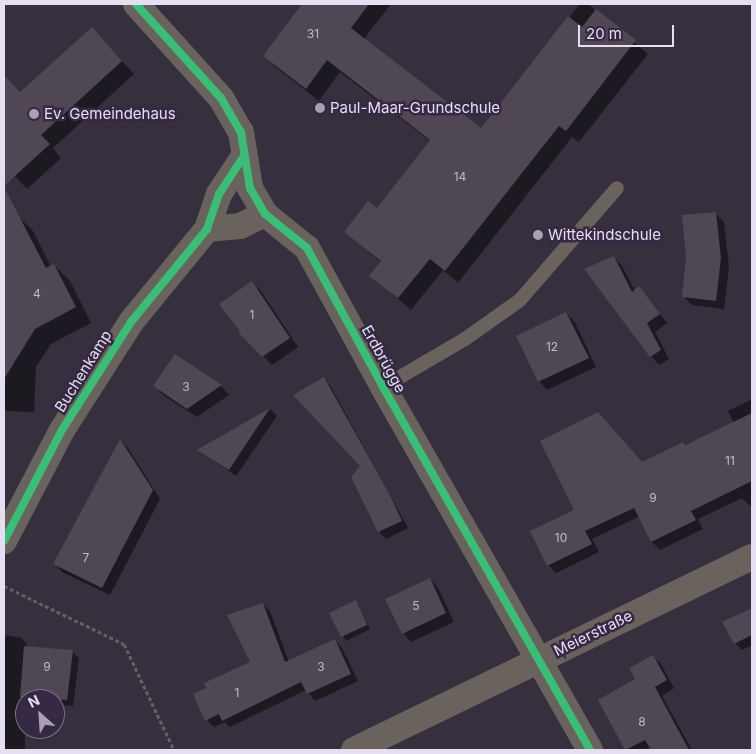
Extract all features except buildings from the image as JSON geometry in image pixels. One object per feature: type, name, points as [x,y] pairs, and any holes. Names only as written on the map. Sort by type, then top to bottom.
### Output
[{"type":"street","name":"Erdbrügge","points":[[136,4],[221,98],[241,132],[250,188],[265,214],[307,248],[383,387],[590,750]]},
{"type":"street","points":[[244,156],[219,194],[207,229],[240,226],[265,214]]},
{"type":"street","name":"Buchenkamp","points":[[4,541],[62,430],[130,322],[207,229]]},
{"type":"street","name":"Meierstraße","points":[[354,750],[752,557]]},
{"type":"lane","points":[[383,387],[464,339],[520,300],[617,188]]},
{"type":"path","points":[[4,586],[124,644],[174,750]]},
{"type":"cycle path","points":[[136,4],[221,98],[241,132],[250,188],[265,214],[307,248],[383,387],[590,750]]},
{"type":"cycle path","points":[[4,541],[62,430],[131,322],[207,229],[219,194],[244,156]]},
{"type":"place","name":"Paul-Maar-Grundschule","points":[[320,108]]},
{"type":"place","name":"Ev. Gemeindehaus","points":[[34,114]]},
{"type":"place","name":"Wittekindschule","points":[[538,235]]}]
